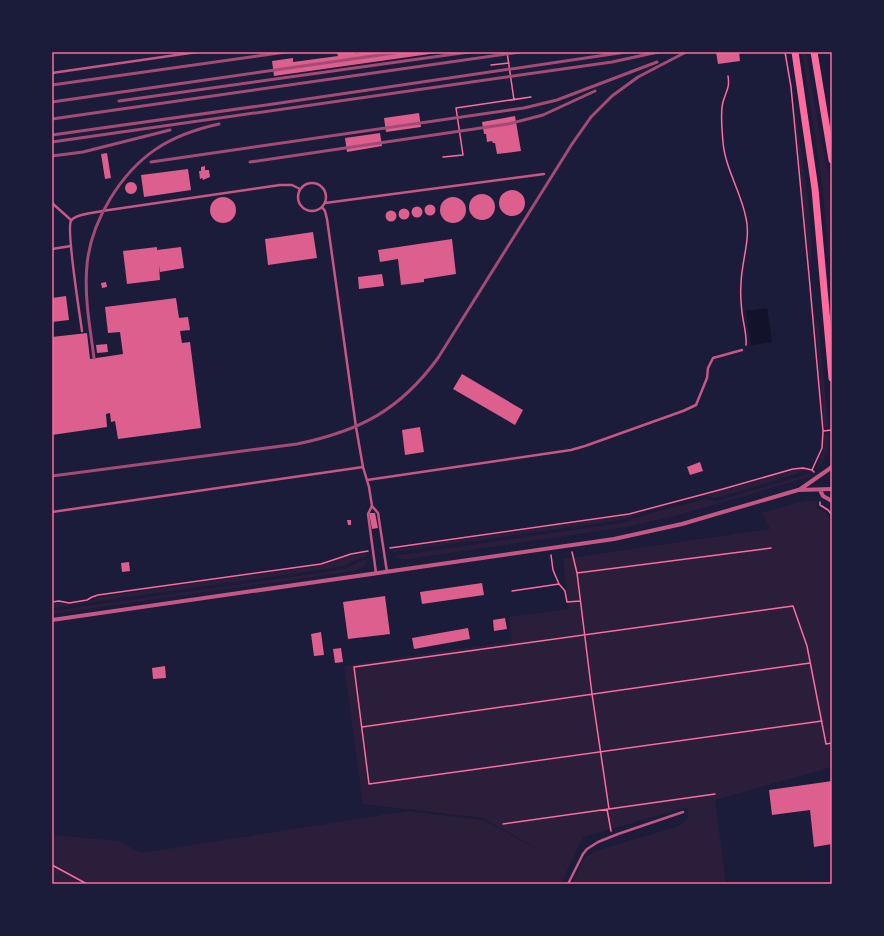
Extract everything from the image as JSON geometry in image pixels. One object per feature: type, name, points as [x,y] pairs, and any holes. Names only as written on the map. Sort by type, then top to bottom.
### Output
[{"type":"main road","points":[[795,52],[815,189],[832,378]]},
{"type":"main road","points":[[814,52],[832,160]]},
{"type":"street","points":[[798,490],[832,467]]},
{"type":"street","points":[[52,620],[620,538],[662,529],[798,490],[832,489]]},
{"type":"street","points":[[820,490],[823,496],[832,501]]},
{"type":"lane","points":[[52,73],[197,52]]},
{"type":"lane","points":[[325,204],[326,199],[324,190],[317,184],[308,184],[300,189],[298,198],[301,207],[305,210],[314,212],[325,204],[544,174]]},
{"type":"lane","points":[[71,220],[78,216],[96,212],[280,185],[292,185],[300,189]]},
{"type":"lane","points":[[52,203],[71,220]]},
{"type":"lane","points":[[322,207],[325,211],[327,219],[363,467],[372,506],[378,513],[387,572]]},
{"type":"lane","points":[[71,220],[71,246],[82,331]]},
{"type":"lane","points":[[52,249],[71,246]]},
{"type":"lane","points":[[367,480],[564,451],[585,446],[696,405],[707,378],[708,368],[713,358],[742,350]]},
{"type":"lane","points":[[52,512],[363,467]]},
{"type":"lane","points":[[372,506],[368,514],[376,574]]},
{"type":"lane","points":[[568,884],[583,854],[587,849],[598,842],[683,812]]},
{"type":"path","points":[[507,52],[514,100]]},
{"type":"path","points":[[383,549],[629,514],[723,490],[794,469],[803,468],[812,470],[822,448],[823,431],[793,111],[785,52]]},
{"type":"path","points":[[491,65],[508,62]]},
{"type":"path","points":[[728,76],[729,84],[723,101],[722,113],[723,143],[734,184],[746,218],[747,231],[741,285],[746,345],[742,350]]},
{"type":"path","points":[[443,157],[463,155],[456,108],[531,97]]},
{"type":"path","points":[[823,431],[832,430]]},
{"type":"path","points":[[820,500],[820,505],[828,510],[832,515]]},
{"type":"path","points":[[572,546],[577,573],[584,635],[612,837]]},
{"type":"path","points":[[577,573],[771,548]]},
{"type":"path","points":[[550,549],[553,570],[559,584],[565,590],[567,602],[580,601]]},
{"type":"path","points":[[52,602],[59,601],[69,603],[87,600],[98,595],[322,564],[351,554],[373,550]]},
{"type":"path","points":[[512,591],[559,584]]},
{"type":"path","points":[[822,721],[369,784],[354,667],[793,606],[807,646],[811,663],[822,721],[826,744],[832,743]]},
{"type":"path","points":[[362,727],[811,663]]},
{"type":"path","points":[[503,824],[715,794]]},
{"type":"path","points":[[52,865],[86,884]]},
{"type":"shaded area","points":[[802,52],[806,52],[819,130],[832,193],[832,288],[823,190]]},
{"type":"shaded area","points":[[792,89],[807,191],[812,246],[810,271]]},
{"type":"shaded area","points":[[767,308],[772,342],[751,345],[746,311]]},
{"type":"shaded area","points":[[814,310],[819,328],[828,427],[824,427]]},
{"type":"shaded area","points":[[829,434],[823,462],[817,470],[823,449],[824,435]]},
{"type":"shaded area","points":[[799,469],[806,470],[716,498],[705,496],[666,506]]},
{"type":"shaded area","points":[[812,474],[808,477],[682,514],[627,527],[410,559],[401,559],[394,556],[622,523],[651,513],[705,499],[717,501]]},
{"type":"shaded area","points":[[804,501],[817,501],[817,508],[825,512],[832,522],[832,767],[715,800],[726,884],[572,884],[585,857],[598,850],[679,826],[688,818],[688,807],[583,837],[561,884],[52,884],[52,835],[119,841],[141,853],[408,811],[483,820],[547,854],[483,818],[363,804],[344,666],[512,641],[509,617],[569,609],[563,559],[770,529],[762,513]]},
{"type":"shaded area","points":[[649,511],[621,520],[394,552],[391,550],[623,516]]},
{"type":"shaded area","points":[[367,553],[365,557],[339,567],[52,608],[52,603],[69,604],[88,602],[99,597],[325,565],[348,556]]},
{"type":"shaded area","points":[[368,559],[364,566],[354,571],[52,614],[52,611],[340,570]]},
{"type":"building","points":[[354,52],[355,54],[366,52],[437,53],[274,76],[272,61],[293,58],[293,62],[338,56],[337,53]]},
{"type":"building","points":[[716,52],[739,52],[740,61],[718,64]]},
{"type":"building","points":[[419,113],[421,127],[386,132],[384,118]]},
{"type":"building","points":[[515,116],[521,151],[497,154],[495,143],[492,141],[487,142],[482,122]]},
{"type":"building","points":[[380,133],[382,146],[347,152],[345,138]]},
{"type":"building","points":[[107,153],[111,178],[105,179],[101,154]]},
{"type":"building","points":[[205,166],[205,170],[209,170],[210,177],[203,180],[202,178],[200,179],[199,171],[201,171],[201,167]]},
{"type":"building","points":[[188,169],[191,190],[144,197],[141,175]]},
{"type":"building","points":[[131,182],[135,184],[137,188],[135,192],[131,194],[127,192],[125,188],[127,184]]},
{"type":"building","points":[[512,190],[521,194],[525,203],[521,212],[512,216],[503,212],[499,203],[503,194]]},
{"type":"building","points":[[482,194],[491,198],[495,207],[491,216],[482,220],[473,216],[469,207],[473,198]]},
{"type":"building","points":[[223,197],[232,201],[236,210],[232,219],[223,223],[214,219],[210,210],[214,201]]},
{"type":"building","points":[[453,197],[462,201],[466,210],[462,219],[453,223],[444,219],[440,210],[444,201]]},
{"type":"building","points":[[428,205],[432,205],[434,206],[434,214],[428,215],[425,212],[425,208]]},
{"type":"building","points":[[415,207],[419,207],[421,208],[421,216],[415,217],[412,214],[412,210]]},
{"type":"building","points":[[402,209],[406,209],[408,210],[408,218],[402,219],[399,216],[399,212]]},
{"type":"building","points":[[389,211],[393,211],[395,212],[395,220],[389,221],[386,218],[386,214]]},
{"type":"building","points":[[313,232],[317,258],[268,265],[265,239]]},
{"type":"building","points":[[452,239],[456,274],[424,279],[424,282],[401,285],[398,259],[380,262],[378,250]]},
{"type":"building","points":[[157,247],[157,250],[181,247],[184,268],[160,272],[159,265],[160,280],[127,284],[123,251]]},
{"type":"building","points":[[382,274],[384,286],[359,289],[358,277]]},
{"type":"building","points":[[106,282],[107,287],[102,288],[101,283]]},
{"type":"building","points":[[66,296],[69,320],[52,322],[52,298]]},
{"type":"building","points":[[176,298],[179,318],[188,317],[190,330],[180,331],[182,343],[190,342],[201,428],[118,439],[115,421],[111,422],[110,413],[106,414],[107,427],[52,435],[52,337],[87,333],[90,359],[123,354],[120,332],[108,333],[105,307]]},
{"type":"building","points":[[107,344],[108,352],[97,353],[96,345]]},
{"type":"building","points":[[462,374],[523,410],[515,425],[453,389]]},
{"type":"building","points":[[420,427],[424,452],[405,455],[402,430]]},
{"type":"building","points":[[700,462],[703,471],[690,475],[687,467]]},
{"type":"building","points":[[369,513],[375,513],[378,528],[372,529]]},
{"type":"building","points":[[347,520],[351,520],[351,525],[348,525]]},
{"type":"building","points":[[129,562],[130,571],[122,572],[121,563]]},
{"type":"building","points":[[482,583],[484,595],[422,604],[420,592]]},
{"type":"building","points":[[385,596],[390,634],[348,639],[343,602]]},
{"type":"building","points":[[505,618],[507,629],[494,631],[493,620]]},
{"type":"building","points":[[468,628],[470,639],[414,649],[412,638]]},
{"type":"building","points":[[321,632],[324,655],[314,656],[311,634]]},
{"type":"building","points":[[341,648],[343,662],[335,663],[333,649]]},
{"type":"building","points":[[165,666],[166,678],[153,679],[152,668]]},
{"type":"building","points":[[832,781],[832,844],[814,847],[810,810],[772,815],[769,790]]},
{"type":"railway","points":[[52,85],[286,52]]},
{"type":"railway","points":[[52,102],[401,52]]},
{"type":"railway","points":[[119,101],[469,52]]},
{"type":"railway","points":[[52,119],[520,52]]},
{"type":"railway","points":[[52,135],[626,52]]},
{"type":"railway","points":[[52,142],[612,62],[658,52]]},
{"type":"railway","points":[[52,476],[297,444],[320,439],[359,425],[377,416],[409,392],[438,358],[572,144],[591,117],[612,96],[638,77],[686,52]]},
{"type":"railway","points":[[151,162],[524,108],[557,100],[657,62]]},
{"type":"railway","points":[[250,162],[508,124],[543,115],[595,91]]},
{"type":"railway","points":[[94,358],[87,300],[87,265],[92,239],[98,222],[110,199],[131,170],[156,149],[185,134],[219,124]]},
{"type":"railway","points":[[52,156],[83,152],[170,130]]}]
